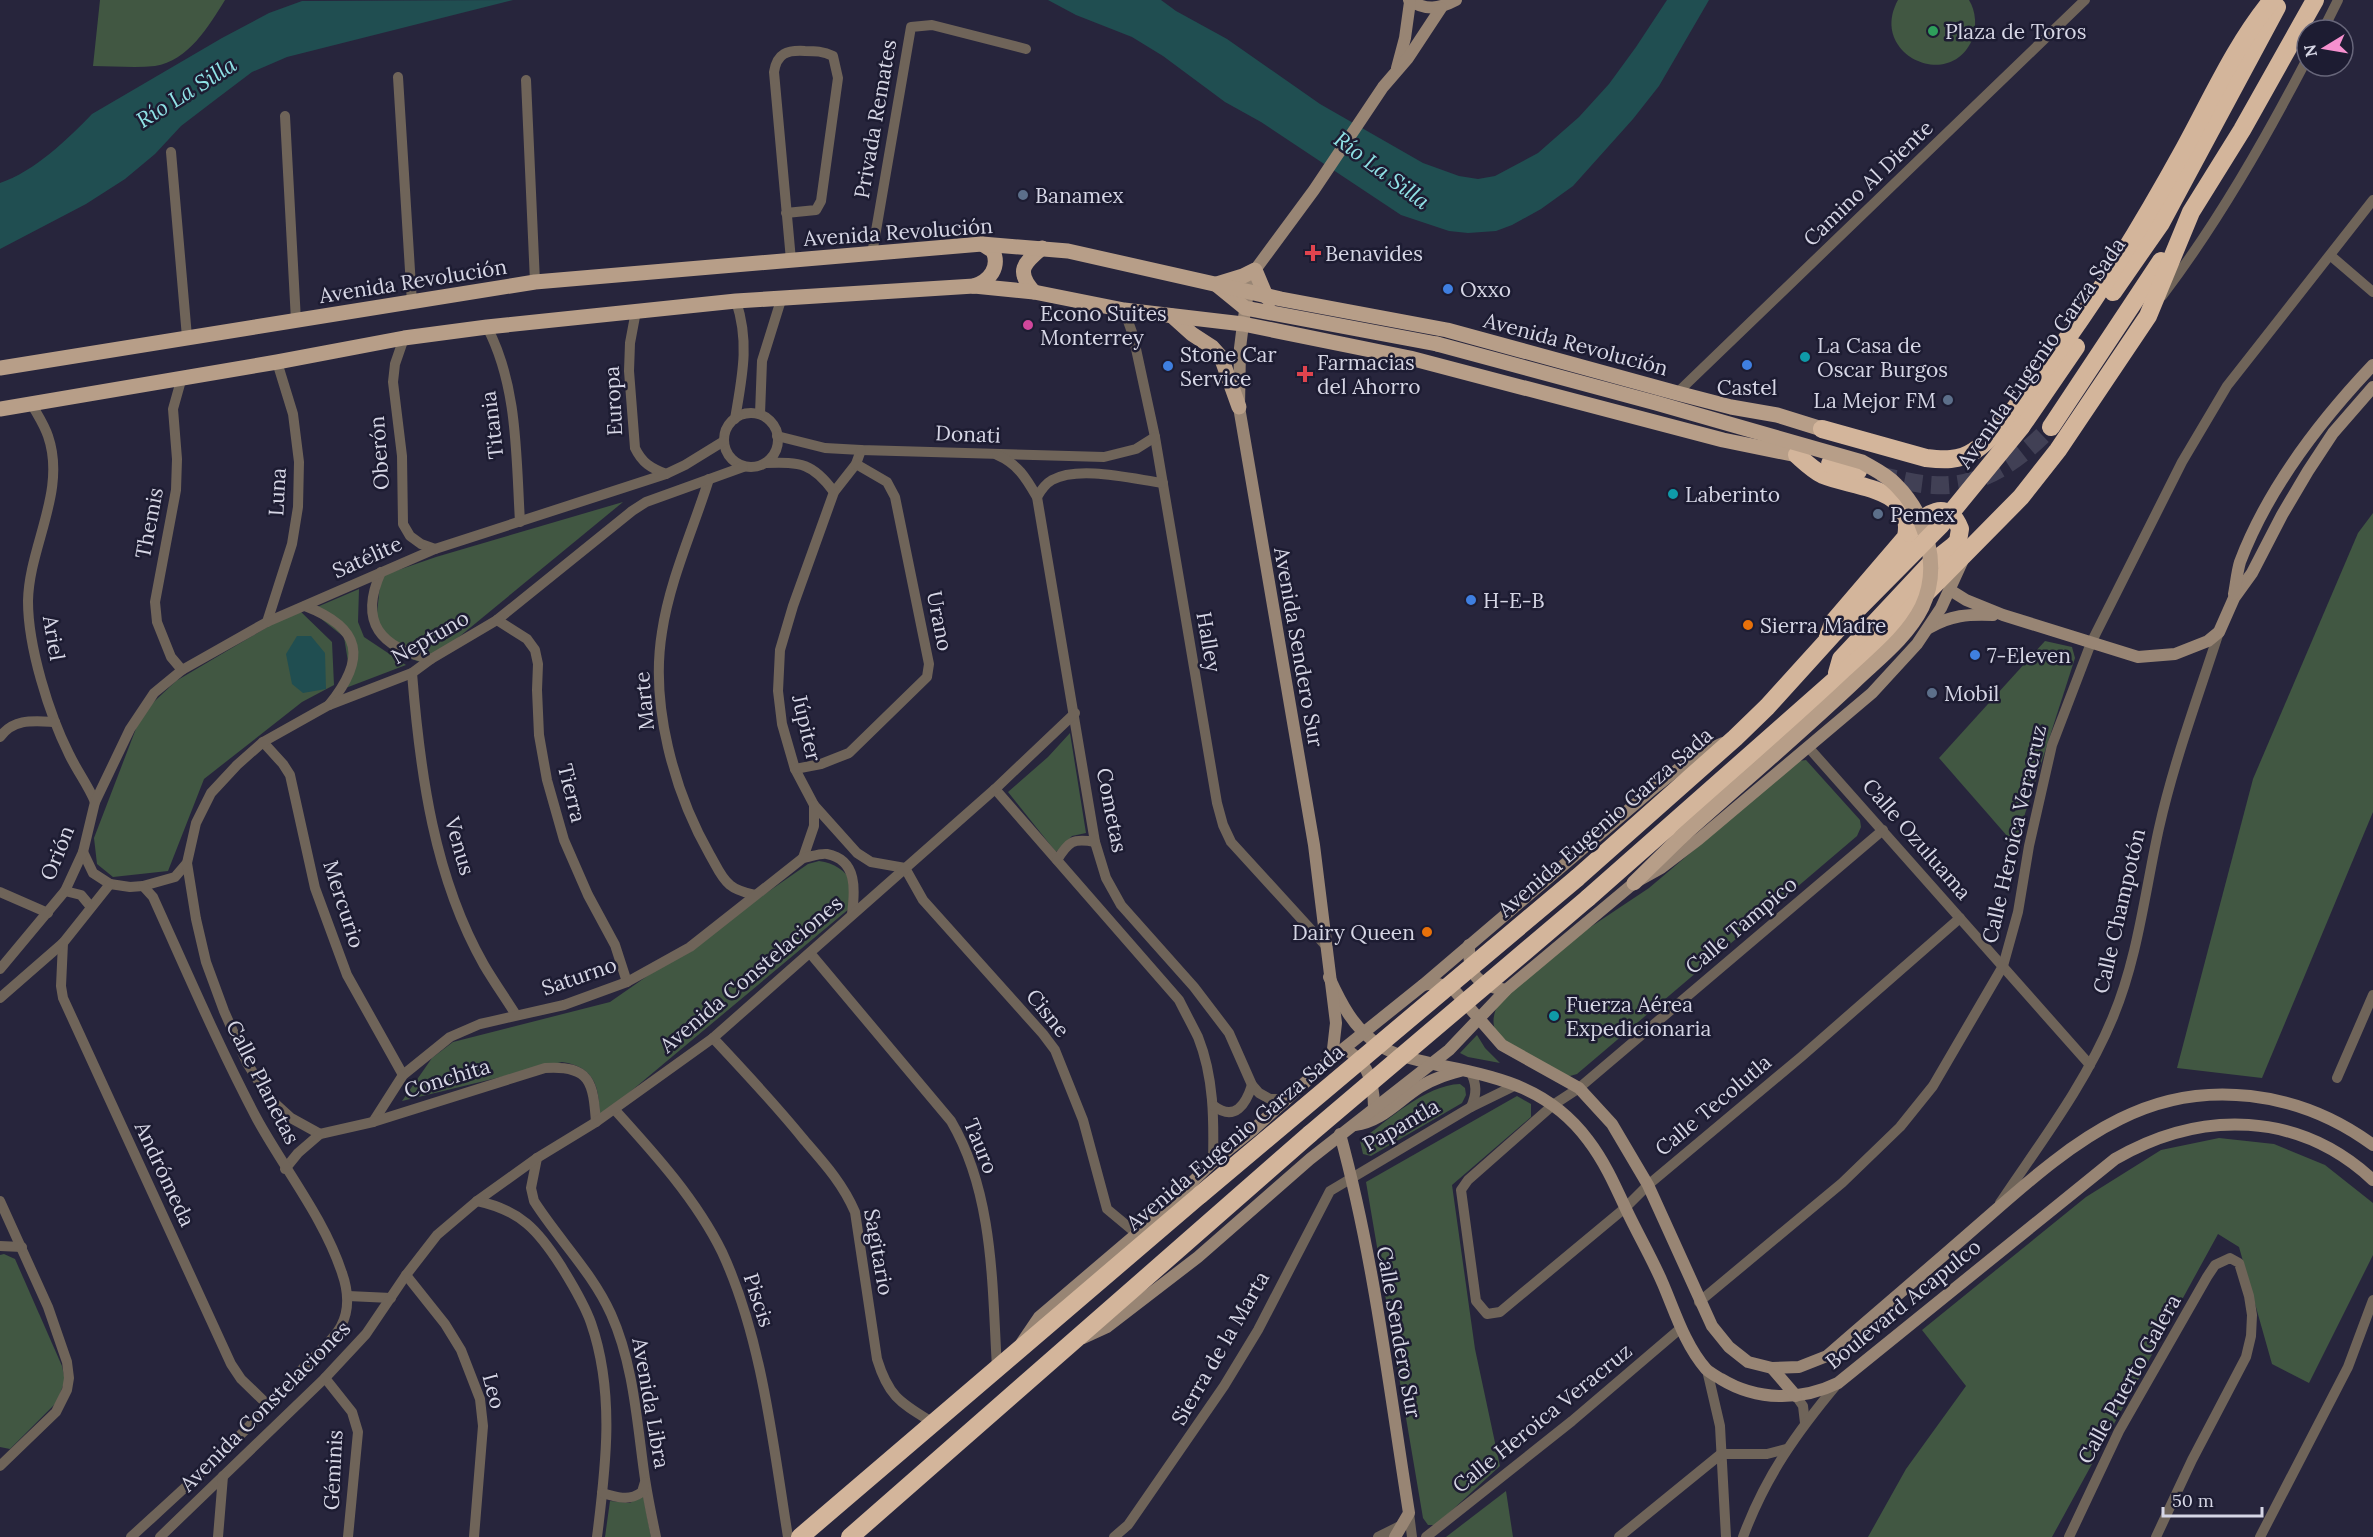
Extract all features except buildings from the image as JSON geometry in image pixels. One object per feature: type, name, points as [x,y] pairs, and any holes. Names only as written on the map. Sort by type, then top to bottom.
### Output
[{"type":"highway","points":[[1822,429],[1926,458],[1941,460],[1968,455],[1986,442],[2060,350],[2116,265],[2184,149],[2238,46],[2272,0]]},
{"type":"highway","name":"Avenida Eugenio Garza Sada","points":[[800,1537],[935,1424],[997,1368],[1200,1195],[1577,878],[1767,707],[1830,637],[1940,526],[2021,427],[2161,223],[2280,0]]},
{"type":"highway","points":[[2051,426],[2150,279],[2242,130],[2315,0]]},
{"type":"highway","points":[[850,1537],[1077,1341],[1310,1134],[1587,898],[1878,642],[2021,497],[2058,450],[2148,316],[2191,212]]},
{"type":"highway","points":[[1797,455],[1811,468],[1823,474],[1861,485],[1892,498],[1905,514],[1906,537]]},
{"type":"highway","points":[[1797,455],[1858,471]]},
{"type":"highway","points":[[1830,637],[1834,621],[1921,520],[1941,511],[1953,517],[1960,529],[1958,541],[1930,564],[1841,659],[1837,677]]},
{"type":"main road","points":[[1396,70],[1405,38],[1409,1],[1430,8],[1441,8],[1456,0]]},
{"type":"main road","name":"Avenida Sendero Sur","points":[[1332,1058],[1336,1023],[1314,845],[1239,407],[1240,348],[1248,292],[1255,270],[1314,190],[1383,87],[1408,58],[1441,8]]},
{"type":"main road","points":[[974,286],[991,275],[996,262],[993,251],[982,244]]},
{"type":"main road","name":"Avenida Revolución","points":[[0,368],[535,282],[982,244],[1068,251],[1266,296],[1447,330],[1677,393],[1731,407],[1777,415],[1822,429]]},
{"type":"main road","points":[[1034,292],[1024,276],[1024,265],[1028,258],[1042,248]]},
{"type":"main road","points":[[1077,1341],[1107,1327],[1158,1289],[1340,1134],[1460,1041],[1506,990],[1634,884],[1681,837],[1880,658],[1912,623],[1927,593],[1931,571],[1925,533],[1914,507],[1889,479],[1862,462],[1666,405],[1437,344],[1245,308],[1222,292],[1216,284],[1255,270],[1266,296],[1289,315]]},
{"type":"main road","points":[[0,409],[404,338],[487,327],[736,301],[781,300],[974,286],[1034,292],[1124,310],[1243,324],[1410,358],[1723,440],[1797,455]]},
{"type":"main road","points":[[1172,316],[1192,334],[1212,347],[1221,357],[1239,407]]},
{"type":"main road","name":"Calle Champotón","points":[[2234,598],[2239,564],[2267,504],[2322,423],[2373,365]]},
{"type":"main road","name":"Calle Champotón","points":[[2219,632],[2234,598],[2252,573],[2282,515],[2314,462],[2333,433],[2373,387]]},
{"type":"main road","points":[[1723,440],[1732,435],[1737,425],[1736,415],[1731,407]]},
{"type":"main road","points":[[1764,447],[1767,429],[1777,415]]},
{"type":"main road","points":[[1634,884],[1661,868],[1691,845],[1872,693],[1900,664],[1926,630],[1950,590],[1965,555]]},
{"type":"main road","points":[[1950,590],[1966,600],[2003,615],[2138,657],[2157,657],[2191,649],[2208,641],[2219,632]]},
{"type":"main road","points":[[1926,630],[1954,616],[2003,615]]},
{"type":"main road","points":[[1019,1350],[1028,1331],[1039,1317],[1137,1234],[1213,1162],[1288,1099],[1332,1058],[1423,985],[1696,754],[1735,738]]},
{"type":"main road","points":[[1469,945],[1470,964],[1475,975],[1484,984],[1506,990]]},
{"type":"main road","name":"Avenida Sendero Sur","points":[[1329,977],[1340,1003],[1364,1033],[1380,1046],[1404,1057]]},
{"type":"main road","points":[[1423,985],[1438,983],[1454,990],[1479,1018]]},
{"type":"main road","points":[[1382,1018],[1404,1057],[1430,1063]]},
{"type":"main road","name":"Boulevard Acapulco","points":[[1479,1018],[1502,1045],[1579,1088],[1612,1125],[1648,1185],[1699,1302],[1712,1326],[1736,1354],[1748,1362],[1772,1368],[1798,1367],[1827,1356],[2057,1160],[2118,1119],[2159,1102],[2219,1093],[2241,1094],[2285,1102],[2326,1117],[2373,1145]]},
{"type":"main road","points":[[1344,1049],[1356,1057],[1367,1070],[1373,1087],[1374,1107]]},
{"type":"main road","name":"Boulevard Acapulco","points":[[1430,1063],[1498,1077],[1516,1085],[1553,1105],[1585,1136],[1600,1154],[1656,1268],[1688,1342],[1707,1370],[1727,1382],[1753,1392],[1796,1396],[1821,1391],[1838,1383],[2115,1159],[2162,1136],[2198,1127],[2231,1124],[2269,1128],[2306,1137],[2325,1146],[2354,1164],[2373,1180]]},
{"type":"main road","points":[[1353,1125],[1367,1124],[1377,1119],[1430,1081],[1467,1070]]},
{"type":"main road","name":"Calle Sendero Sur","points":[[1340,1134],[1352,1177],[1375,1297],[1409,1513]]},
{"type":"main road","points":[[1772,1368],[1796,1396]]},
{"type":"main road","points":[[1395,1537],[1409,1513]]},
{"type":"street","name":"Camino Al Diente","points":[[1677,393],[2085,0]]},
{"type":"street","points":[[2328,18],[2338,0]]},
{"type":"street","name":"Privada Remates","points":[[872,254],[911,27],[932,25],[1026,49]]},
{"type":"street","points":[[786,213],[816,210],[821,201],[838,78],[833,56],[825,51],[788,50],[775,63],[774,72],[786,213],[791,260]]},
{"type":"street","points":[[398,76],[412,303]]},
{"type":"street","points":[[2148,316],[2194,254],[2297,78]]},
{"type":"street","points":[[526,80],[535,282]]},
{"type":"street","points":[[285,116],[296,321]]},
{"type":"street","points":[[171,152],[187,337]]},
{"type":"street","name":"Calle Heroica Veracruz","points":[[1699,1302],[1842,1183],[1900,1127],[1933,1086],[2003,966],[2018,912],[2031,836],[2052,745],[2091,643],[2182,462],[2227,386],[2373,200]]},
{"type":"street","points":[[2331,256],[2373,292]]},
{"type":"street","points":[[760,414],[762,361],[781,300]]},
{"type":"street","points":[[735,419],[745,357],[744,328],[736,301]]},
{"type":"street","name":"Halley","points":[[1124,310],[1136,346],[1155,437],[1217,802],[1223,825],[1232,842],[1326,946]]},
{"type":"street","name":"Europa","points":[[636,311],[630,343],[629,371],[635,448],[640,459],[651,468],[666,474]]},
{"type":"street","name":"Titania","points":[[487,327],[500,351],[515,426],[520,522]]},
{"type":"street","name":"Oberón","points":[[404,338],[395,364],[393,382],[402,456],[403,524],[410,536],[421,544],[435,549]]},
{"type":"street","name":"Luna","points":[[267,622],[292,544],[298,496],[299,462],[293,414],[277,362]]},
{"type":"street","name":"Themis","points":[[182,377],[173,409],[177,459],[176,490],[155,602],[157,622],[171,657],[182,670]]},
{"type":"street","name":"Ariel","points":[[32,403],[48,436],[52,461],[51,491],[31,569],[28,601],[30,633],[55,722],[69,756],[85,780],[95,802]]},
{"type":"street","points":[[766,463],[773,455],[777,444],[777,436],[769,420],[760,414],[751,413],[735,419],[726,428],[724,441],[732,458],[743,467],[752,468],[766,463],[807,466],[816,470],[834,492]]},
{"type":"street","name":"Donati","points":[[777,436],[814,446],[861,450],[1104,457],[1136,449],[1155,437]]},
{"type":"street","name":"Satélite","points":[[95,802],[130,729],[154,693],[182,670],[267,622],[435,549],[666,474],[724,441]]},
{"type":"street","name":"Júpiter","points":[[861,450],[856,464],[834,492],[793,606],[780,650],[778,691],[782,724],[795,769],[814,805],[857,853],[872,862],[904,868]]},
{"type":"street","name":"Cometas","points":[[997,454],[1021,470],[1037,497],[1095,842],[1106,878],[1121,905],[1194,987],[1229,1033],[1252,1085]]},
{"type":"street","name":"Urano","points":[[795,769],[821,764],[849,753],[927,677],[930,664],[895,497],[887,482],[856,464]]},
{"type":"street","name":"Neptuno","points":[[187,863],[196,823],[211,793],[263,742],[329,705],[412,673],[431,659],[497,620],[646,502],[743,467]]},
{"type":"street","points":[[1037,497],[1044,486],[1053,480],[1076,474],[1112,475],[1163,483]]},
{"type":"street","name":"Marte","points":[[709,479],[674,578],[662,633],[660,664],[662,716],[671,758],[693,825],[722,877],[741,891],[755,895]]},
{"type":"street","points":[[381,573],[373,591],[372,604],[373,618],[378,631],[398,648],[412,655],[431,659]]},
{"type":"street","points":[[305,606],[335,620],[351,637],[352,667],[341,691],[329,705]]},
{"type":"street","name":"Tierra","points":[[497,620],[527,639],[535,650],[538,664],[539,735],[547,780],[564,840],[588,895],[615,945],[627,982]]},
{"type":"street","name":"Calle Champotón","points":[[1995,1211],[2066,1107],[2090,1065],[2113,1016],[2136,944],[2172,774],[2219,632]]},
{"type":"street","name":"Venus","points":[[412,673],[417,740],[434,837],[458,907],[483,964],[516,1016]]},
{"type":"street","name":"Avenida Constelaciones","points":[[160,1537],[325,1378],[366,1334],[406,1275],[437,1235],[477,1201],[537,1158],[615,1110],[713,1038],[995,789],[1075,713]]},
{"type":"street","points":[[0,737],[6,729],[20,722],[55,722]]},
{"type":"street","name":"Mercurio","points":[[263,742],[290,775],[315,888],[347,975],[403,1075]]},
{"type":"street","name":"Calle Ozuluama","points":[[1809,748],[2090,1065]]},
{"type":"street","points":[[995,789],[1179,1000],[1198,1038],[1206,1065],[1214,1106],[1213,1162]]},
{"type":"street","name":"Orión","points":[[0,969],[65,891],[83,852],[95,802]]},
{"type":"street","points":[[814,805],[814,826],[803,858],[826,854],[838,858],[849,868],[855,887],[852,914]]},
{"type":"street","name":"Calle Tampico","points":[[1487,1314],[1476,1301],[1461,1190],[1478,1170],[1553,1105],[1579,1088],[1883,830]]},
{"type":"street","points":[[1057,860],[1071,842],[1081,839],[1095,842]]},
{"type":"street","points":[[83,852],[93,873],[110,884],[130,887],[176,877],[187,863]]},
{"type":"street","name":"Saturno","points":[[373,1122],[403,1075],[450,1037],[480,1024],[564,1005],[627,982],[690,947],[803,858]]},
{"type":"street","name":"Calle Planetas","points":[[187,863],[196,920],[206,962],[247,1063],[269,1098],[291,1118],[320,1134]]},
{"type":"street","name":"Cisne","points":[[904,868],[923,900],[1055,1050],[1083,1120],[1104,1203],[1107,1209],[1137,1234]]},
{"type":"street","points":[[0,998],[63,943],[110,884]]},
{"type":"street","name":"Calle Planetas","points":[[143,885],[153,897],[232,1070],[285,1169],[311,1208],[334,1254],[348,1296]]},
{"type":"street","points":[[65,891],[81,894],[91,907]]},
{"type":"street","points":[[0,892],[48,913]]},
{"type":"street","name":"Calle Tecolutla","points":[[1487,1314],[1500,1312],[1625,1208],[1648,1185],[1802,1058],[1960,918]]},
{"type":"street","name":"Andrómeda","points":[[63,943],[63,998],[231,1364],[241,1379],[270,1407]]},
{"type":"street","name":"Tauro","points":[[810,953],[951,1121],[963,1142],[973,1168],[988,1242],[997,1368]]},
{"type":"street","points":[[2337,1078],[2373,995]]},
{"type":"street","name":"Sagitario","points":[[713,1038],[776,1105],[848,1195],[855,1212],[877,1359],[883,1378],[892,1394],[901,1402],[935,1424]]},
{"type":"street","name":"Conchita","points":[[285,1169],[298,1153],[320,1134],[373,1122],[545,1068],[575,1069],[584,1076],[590,1084],[594,1097],[596,1122]]},
{"type":"street","name":"Papantla","points":[[1467,1070],[1476,1084],[1471,1107]]},
{"type":"street","points":[[1214,1106],[1226,1112],[1240,1109],[1252,1085],[1259,1093],[1270,1099],[1288,1099]]},
{"type":"street","name":"Papantla","points":[[1352,1177],[1471,1107],[1516,1085]]},
{"type":"street","name":"Piscis","points":[[615,1110],[668,1171],[702,1217],[721,1251],[733,1280],[759,1372],[788,1537]]},
{"type":"street","name":"Avenida Libra","points":[[537,1158],[531,1188],[534,1201],[589,1277],[610,1311],[618,1331],[635,1402],[645,1482],[656,1537]]},
{"type":"street","name":"Sierra de la Marta","points":[[1114,1537],[1128,1525],[1195,1431],[1258,1330],[1330,1191],[1352,1177]]},
{"type":"street","points":[[0,1201],[48,1307],[67,1362],[69,1378],[65,1395],[56,1413],[5,1454],[0,1466]]},
{"type":"street","name":"Avenida Libra","points":[[477,1201],[513,1212],[535,1231],[570,1281],[590,1320],[596,1340],[607,1422],[597,1537]]},
{"type":"street","points":[[0,1246],[22,1247]]},
{"type":"street","name":"Calle Puerto Galera","points":[[2069,1537],[2119,1431],[2207,1277],[2215,1265],[2230,1258],[2239,1263],[2249,1296],[2252,1336],[2246,1357],[2192,1460],[2156,1537]]},
{"type":"street","name":"Leo","points":[[406,1275],[446,1324],[460,1350],[480,1399],[483,1426],[474,1537]]},
{"type":"street","name":"Avenida Constelaciones","points":[[131,1537],[270,1407],[341,1326],[348,1296],[391,1298]]},
{"type":"street","points":[[2260,1537],[2348,1367],[2373,1300]]},
{"type":"street","name":"Calle Heroica Veracruz","points":[[1426,1537],[1572,1421],[1682,1328]]},
{"type":"street","points":[[1707,1370],[1720,1426],[1726,1537]]},
{"type":"street","name":"Géminis","points":[[325,1378],[352,1412],[358,1432],[348,1537]]},
{"type":"street","points":[[1743,1537],[1786,1449],[1838,1383]]},
{"type":"street","points":[[1796,1396],[1803,1406],[1805,1423]]},
{"type":"street","points":[[1619,1537],[1721,1454],[1767,1454],[1786,1449]]},
{"type":"street","points":[[218,1537],[223,1476]]},
{"type":"street","points":[[602,1493],[621,1499],[630,1498],[642,1492],[645,1482]]},
{"type":"street","name":"Calle Sendero Sur","points":[[1409,1513],[1412,1537]]},
{"type":"street","points":[[1128,1525],[1128,1537]]},
{"type":"street","points":[[1378,1537],[1402,1526]]},
{"type":"shaded area","points":[[100,0],[225,0],[196,41],[178,57],[155,66],[132,67],[93,66]]},
{"type":"shaded area","name":"Plaza de Toros","points":[[1898,0],[1969,0],[1975,19],[1972,40],[1961,55],[1947,63],[1931,64],[1915,60],[1902,50],[1894,36],[1892,19]]},
{"type":"shaded area","points":[[623,502],[426,664],[394,653],[375,631],[381,576],[436,557]]},
{"type":"shaded area","points":[[2373,513],[2373,812],[2262,1078],[2177,1068],[2253,779],[2358,533]]},
{"type":"shaded area","points":[[359,589],[358,622],[364,637],[406,665],[343,689],[349,668],[344,637],[310,610]]},
{"type":"shaded area","points":[[298,609],[332,642],[334,685],[302,702],[204,779],[168,871],[113,877],[97,864],[94,838],[142,713],[176,681]]},
{"type":"shaded area","points":[[2045,641],[2072,647],[2075,658],[2015,845],[1939,758]]},
{"type":"shaded area","points":[[1070,733],[1086,833],[1072,836],[1056,852],[1008,792],[1048,757]]},
{"type":"shaded area","points":[[1806,760],[1860,820],[1861,827],[1857,836],[1577,1074],[1570,1076],[1562,1074],[1502,1041],[1494,1026],[1495,1011],[1500,1000],[1565,944],[1649,888],[1799,761]]},
{"type":"shaded area","points":[[819,861],[839,868],[853,883],[850,908],[600,1117],[598,1096],[593,1080],[582,1068],[562,1062],[402,1101],[432,1058],[453,1042],[610,1002],[808,864]]},
{"type":"shaded area","points":[[1477,1035],[1485,1048],[1500,1063],[1468,1057],[1460,1053]]},
{"type":"shaded area","points":[[1460,1084],[1465,1088],[1466,1095],[1462,1103],[1371,1156],[1363,1154],[1360,1141],[1394,1114],[1433,1091]]},
{"type":"shaded area","points":[[1517,1096],[1531,1104],[1531,1117],[1452,1185],[1475,1349],[1500,1466],[1436,1525],[1428,1525],[1423,1518],[1366,1182]]},
{"type":"shaded area","points":[[2219,1138],[2274,1144],[2325,1165],[2373,1203],[2373,1255],[2309,1383],[2272,1364],[2239,1247],[2218,1234],[2052,1537],[1868,1537],[1906,1469],[1966,1386],[1922,1330],[2086,1197],[2161,1150]]},
{"type":"shaded area","points":[[4,1254],[15,1259],[62,1366],[65,1380],[57,1402],[10,1449],[0,1447],[0,1255]]},
{"type":"shaded area","points":[[1506,1491],[1513,1537],[1446,1537]]},
{"type":"shaded area","points":[[643,1494],[651,1537],[605,1537],[610,1501],[630,1503]]},
{"type":"water","name":"Río La Silla","points":[[513,0],[287,57],[252,72],[181,126],[155,154],[125,179],[86,204],[0,249],[0,183],[38,163],[92,114],[269,13],[302,1]]},
{"type":"water","name":"Río La Silla","points":[[1048,0],[1161,0],[1176,11],[1227,39],[1320,104],[1423,163],[1459,176],[1478,179],[1495,176],[1538,153],[1579,117],[1609,84],[1667,0],[1709,0],[1659,86],[1633,119],[1573,186],[1541,209],[1512,225],[1496,231],[1468,233],[1449,231],[1401,215],[1261,122],[1225,102],[1163,56],[1132,37],[1076,15]]},
{"type":"water","points":[[297,636],[311,636],[325,653],[326,689],[303,693],[292,684],[286,654]]},
{"type":"tunnel","points":[[1878,475],[1933,485],[1967,482],[1983,477],[2013,460],[2051,427]]},
{"type":"place","name":"Plaza de Toros","points":[[1933,31]]},
{"type":"place","name":"Banamex","points":[[1023,195]]},
{"type":"place","name":"Benavides","points":[[1313,253]]},
{"type":"place","name":"Oxxo","points":[[1448,289]]},
{"type":"place","name":"Econo Suites Monterrey","points":[[1028,325]]},
{"type":"place","name":"La Casa de Oscar Burgos","points":[[1805,357]]},
{"type":"place","name":"Castel","points":[[1747,365]]},
{"type":"place","name":"Stone Car Service","points":[[1168,366]]},
{"type":"place","name":"Farmacias del Ahorro","points":[[1305,374]]},
{"type":"place","name":"La Mejor FM","points":[[1948,400]]},
{"type":"place","name":"Laberinto","points":[[1673,494]]},
{"type":"place","name":"Pemex","points":[[1878,514]]},
{"type":"place","name":"H-E-B","points":[[1471,600]]},
{"type":"place","name":"Sierra Madre","points":[[1748,625]]},
{"type":"place","name":"7-Eleven","points":[[1975,655]]},
{"type":"place","name":"Mobil","points":[[1932,693]]},
{"type":"place","name":"Dairy Queen","points":[[1427,932]]},
{"type":"place","name":"Fuerza Aérea Expedicionaria","points":[[1554,1016]]}]
